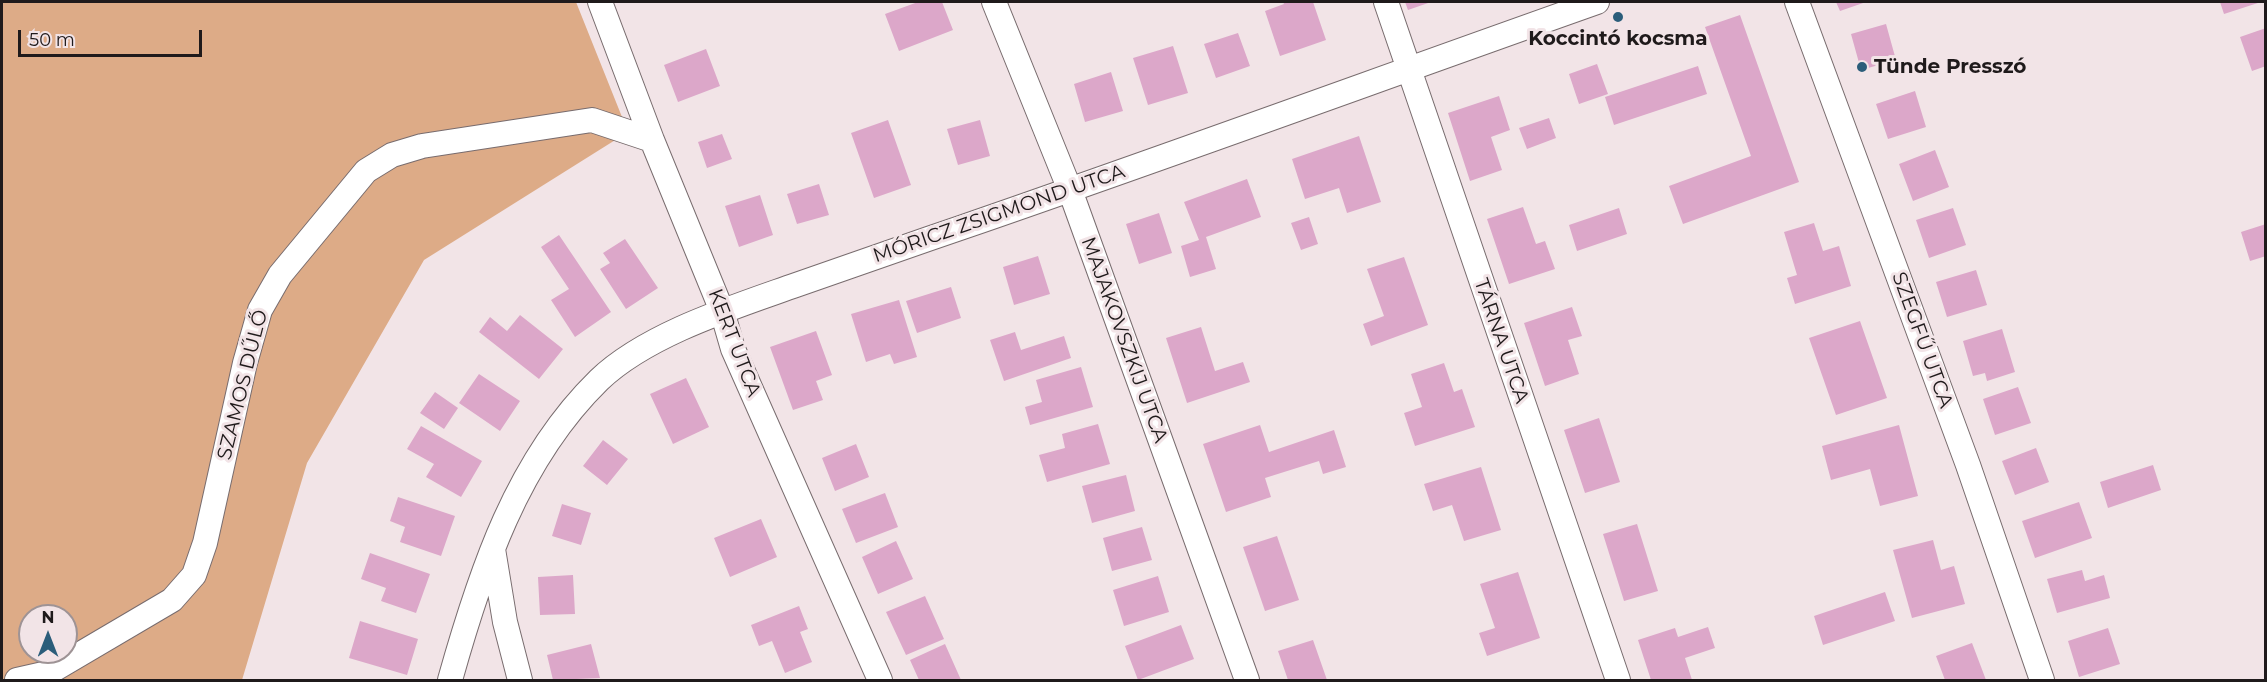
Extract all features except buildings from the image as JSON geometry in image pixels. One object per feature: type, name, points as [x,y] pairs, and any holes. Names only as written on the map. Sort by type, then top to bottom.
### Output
[{"type":"street","name":"KERT UTCA","points":[[600,2],[652,140],[722,311],[733,349],[880,681]]},
{"type":"street","name":"MAJAKOVSZKIJ UTCA","points":[[994,2],[1070,190],[1247,681]]},
{"type":"street","name":"TÁRNA UTCA","points":[[1386,2],[1618,681]]},
{"type":"street","name":"MÓRICZ ZSIGMOND UTCA","points":[[450,681],[469,611],[493,547],[525,477],[567,415],[601,378],[638,351],[722,311],[1597,2]]},
{"type":"street","name":"SZEGFŰ UTCA","points":[[1797,2],[1968,465],[2042,681]]},
{"type":"street","name":"SZAMOS DŰLŐ","points":[[16,681],[48,673],[172,600],[194,575],[205,543],[245,363],[260,310],[280,275],[366,171],[392,155],[422,146],[592,120],[652,140]]},
{"type":"street","points":[[493,547],[505,622],[520,681]]},
{"type":"shaded area","points":[[2,2],[576,2],[628,132],[424,260],[307,463],[242,680],[2,680]]},
{"type":"place","name":"Koccintó kocsma","points":[[1618,17]]},
{"type":"place","name":"Tünde Presszó","points":[[1862,67]]}]
